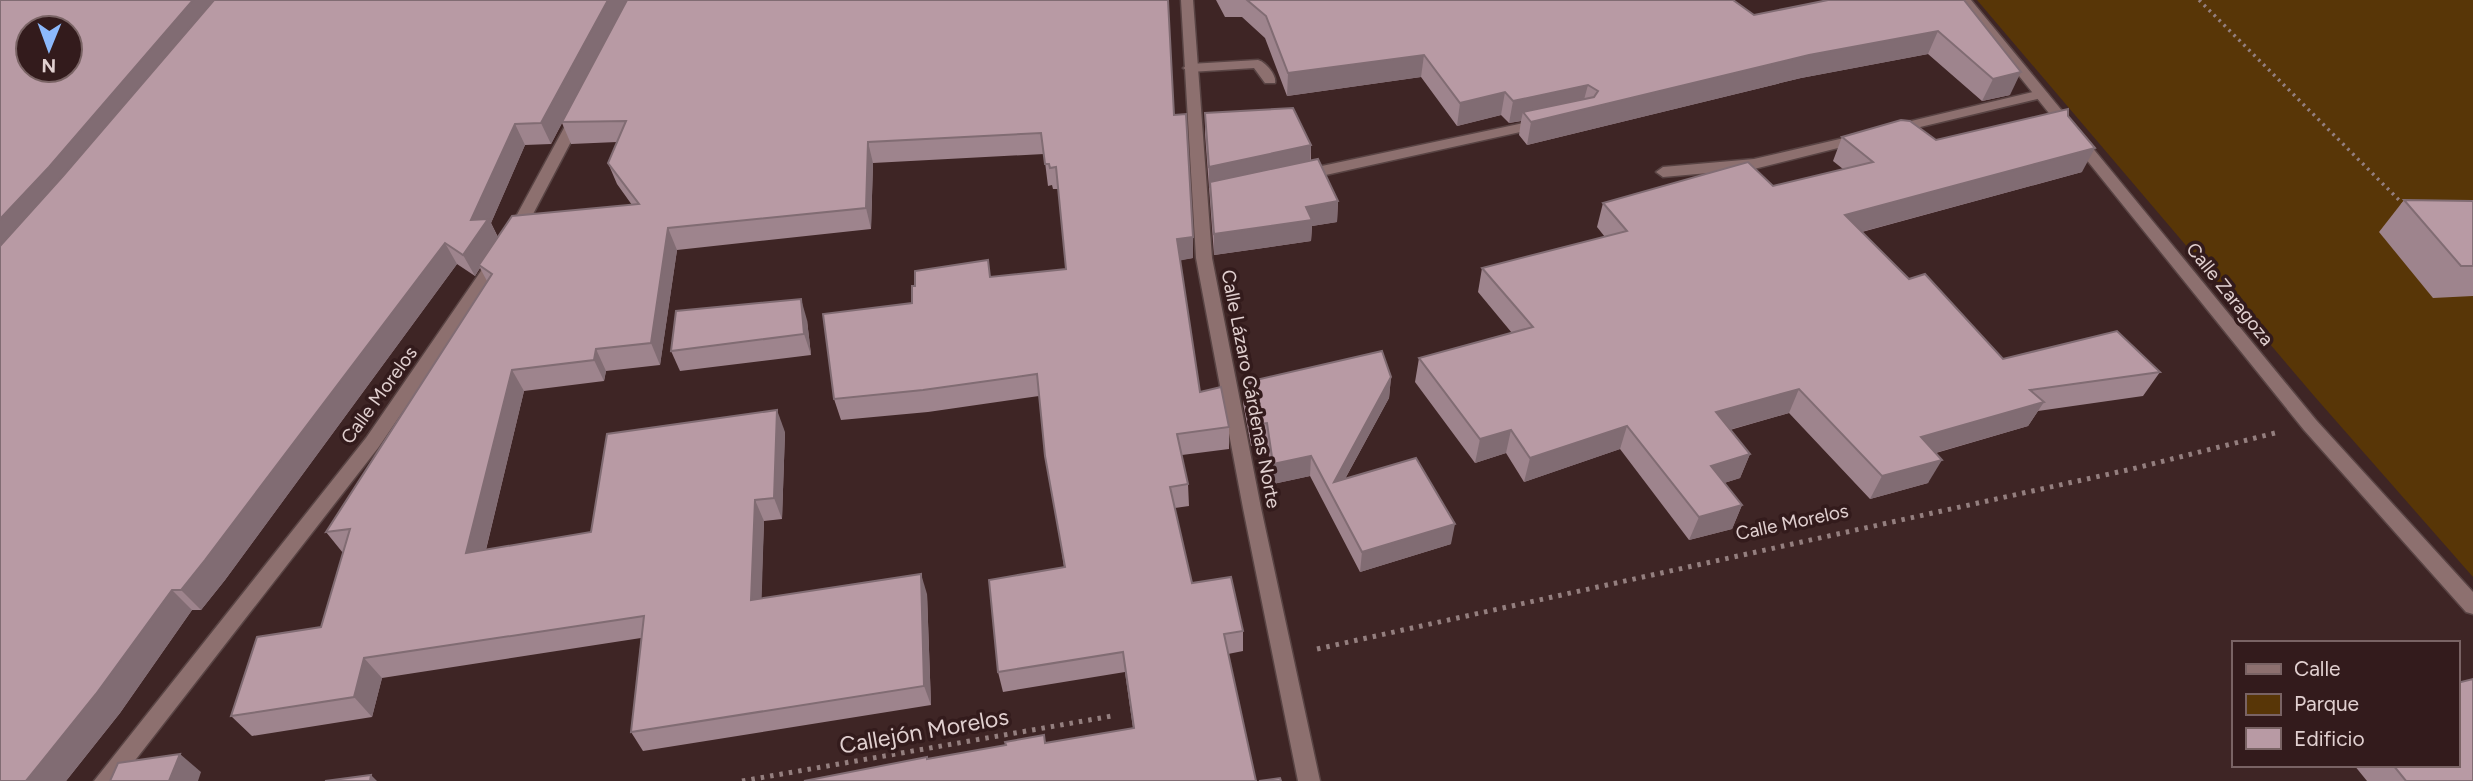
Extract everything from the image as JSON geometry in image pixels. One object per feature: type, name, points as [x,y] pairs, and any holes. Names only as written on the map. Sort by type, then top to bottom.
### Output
[{"type":"street","name":"Calle Lázaro Cárdenas Norte","points":[[1187,0],[1190,68],[1208,195],[1204,258],[1309,781]]},
{"type":"street","name":"Calle Zaragoza","points":[[1964,0],[2310,425],[2473,606]]},
{"type":"street","points":[[1190,68],[1258,64],[1270,80]]},
{"type":"street","points":[[1663,172],[1754,164],[2041,94]]},
{"type":"street","name":"Calle Morelos","points":[[105,781],[372,443],[513,236],[585,101]]},
{"type":"street","points":[[1283,179],[1556,120]]},
{"type":"path","points":[[2199,0],[2414,215]]},
{"type":"path","name":"Calle Morelos","points":[[1283,656],[2132,468],[2310,425]]},
{"type":"path","name":"Callejón Morelos","points":[[742,781],[1112,716]]},
{"type":"green space","points":[[1977,0],[2473,0],[2473,577],[2315,397]]},
{"type":"building","points":[[0,0],[193,0],[49,167],[0,219]]},
{"type":"building","points":[[214,0],[608,0],[541,123],[515,124],[471,220],[488,219],[463,255],[445,243],[205,560],[181,590],[172,590],[96,694],[26,781],[0,781],[0,246]]},
{"type":"building","points":[[627,0],[1168,0],[1174,115],[1186,114],[1193,237],[1177,239],[1200,392],[1221,387],[1229,427],[1177,434],[1188,484],[1170,487],[1192,583],[1231,577],[1243,631],[1224,634],[1256,781],[804,781],[1006,745],[1005,742],[1044,735],[1045,743],[1134,728],[1123,652],[998,672],[989,580],[1065,567],[1045,456],[1037,374],[834,399],[823,314],[912,303],[915,271],[988,260],[990,277],[1066,269],[1056,167],[1050,168],[1049,164],[1045,164],[1041,133],[868,142],[866,208],[668,228],[651,343],[596,349],[594,360],[512,370],[466,553],[591,532],[607,434],[777,410],[774,498],[755,500],[751,600],[921,574],[924,686],[631,732],[644,616],[364,658],[354,697],[231,716],[257,637],[321,627],[350,529],[326,532],[492,274],[479,265],[512,216],[639,204],[608,163],[626,121],[562,122]]},
{"type":"building","points":[[1247,0],[1733,0],[1754,15],[1828,0],[1964,0],[2021,72],[1993,79],[1938,31],[1809,55],[1531,122],[1523,112],[1594,97],[1598,91],[1588,85],[1513,101],[1505,92],[1460,103],[1424,55],[1288,73],[1266,16]]},
{"type":"building","points":[[1293,108],[1311,145],[1209,167],[1205,113]]},
{"type":"building","points":[[2068,109],[2068,116],[2095,148],[1845,215],[1909,279],[1925,274],[2003,359],[2117,331],[2160,372],[2030,390],[2044,402],[1921,437],[1942,460],[1882,476],[1799,389],[1716,412],[1750,454],[1711,466],[1742,505],[1699,517],[1627,426],[1530,458],[1511,430],[1480,439],[1419,358],[1533,327],[1482,268],[1627,231],[1603,203],[1748,162],[1773,186],[1873,162],[1842,137],[1901,120],[1910,121],[1936,140]]},
{"type":"building","points":[[1318,159],[1338,201],[1306,207],[1312,220],[1214,234],[1210,182]]},
{"type":"building","points":[[2404,200],[2473,201],[2473,266],[2461,266]]},
{"type":"building","points":[[801,299],[804,334],[671,351],[676,311]]},
{"type":"building","points":[[1382,351],[1391,377],[1334,482],[1416,458],[1455,524],[1362,552],[1311,456],[1273,464],[1267,423],[1252,425],[1243,383]]},
{"type":"building","points":[[2473,679],[2473,781],[2406,781],[2395,767],[2459,767],[2459,682]]},
{"type":"building","points":[[180,754],[169,781],[110,781],[118,763]]},
{"type":"building","points":[[371,775],[370,781],[325,781]]},
{"type":"building","points":[[1280,778],[1281,781],[1259,781]]}]
